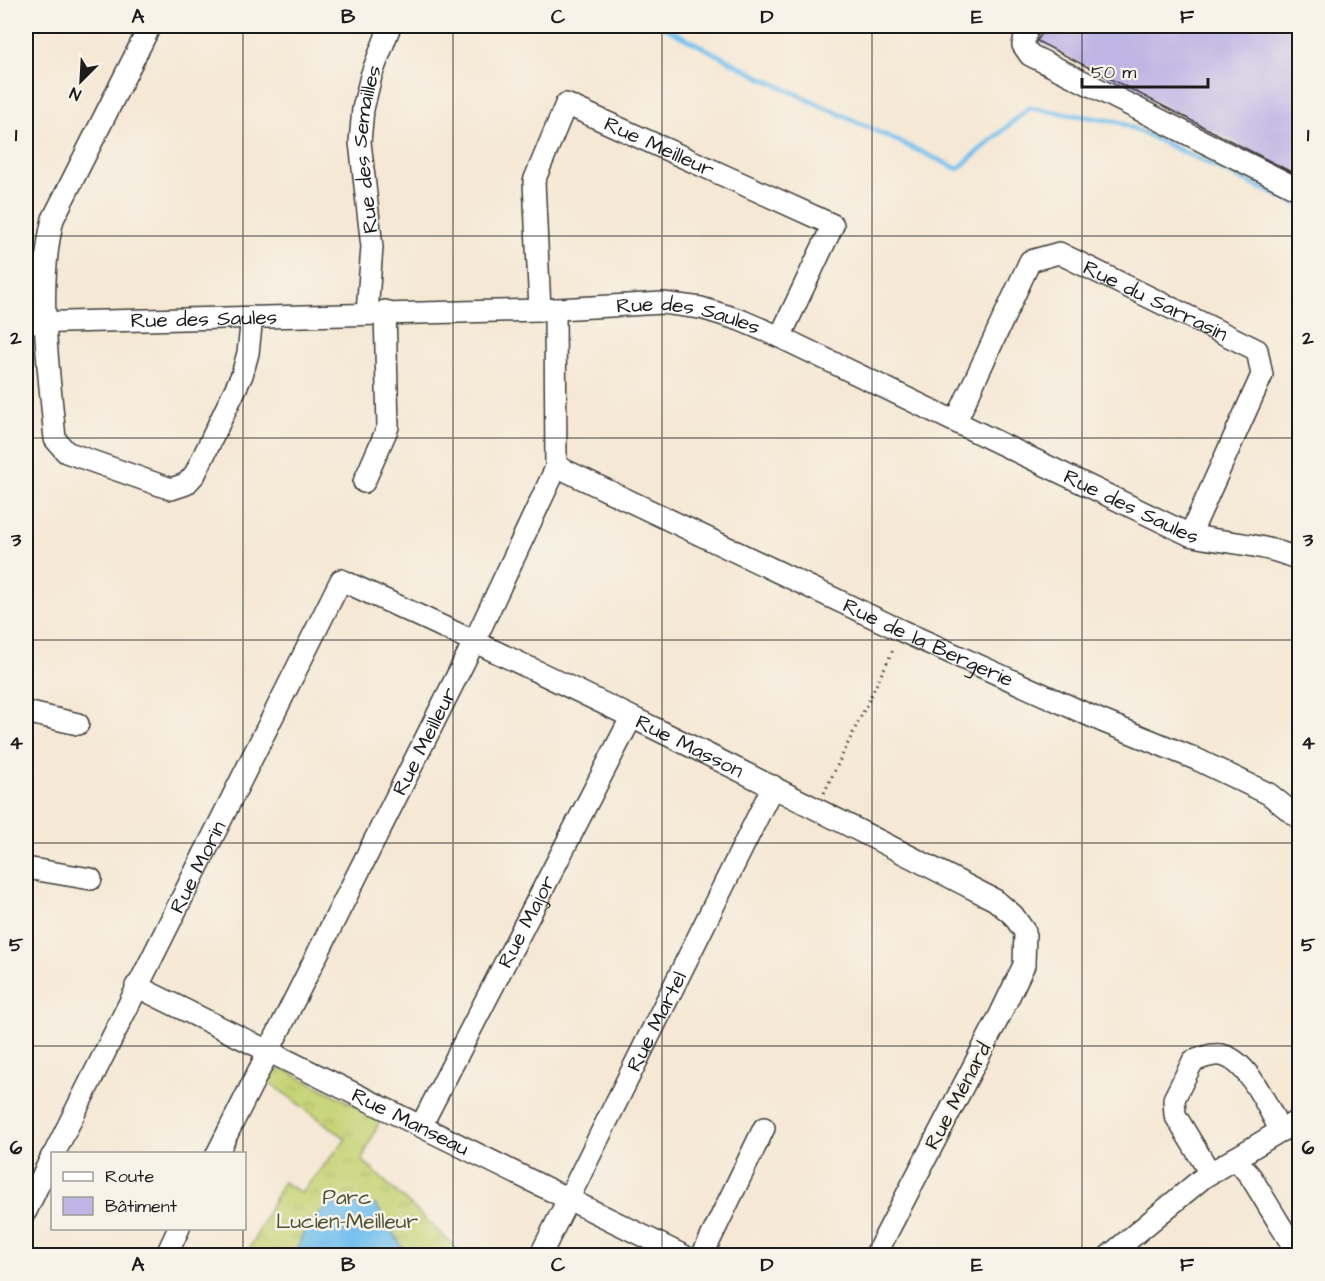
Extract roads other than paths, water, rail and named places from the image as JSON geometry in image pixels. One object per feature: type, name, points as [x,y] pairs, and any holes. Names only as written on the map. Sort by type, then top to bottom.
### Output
[{"type":"street","points":[[150,26],[53,219],[47,243],[35,322],[55,439],[66,452],[171,489],[186,483],[195,474],[242,375],[248,353],[252,317]]},
{"type":"street","name":"Rue des Semailles","points":[[364,482],[388,427],[379,312],[360,142],[363,109],[371,76],[390,26]]},
{"type":"street","points":[[1028,26],[1023,45],[1029,55],[1299,190]]},
{"type":"street","name":"Rue Meilleur","points":[[218,1152],[475,640],[556,466],[547,309],[534,181],[566,105],[833,225],[780,337]]},
{"type":"street","name":"Rue du Sarrasin","points":[[956,421],[1030,261],[1059,253],[1257,350],[1262,375],[1190,535]]},
{"type":"street","name":"Rue des Saules","points":[[35,322],[547,309],[663,303],[701,308],[740,320],[780,337],[1190,535],[1212,540],[1253,543],[1299,560]]},
{"type":"street","name":"Rue de la Bergerie","points":[[556,466],[902,631],[1102,721],[1196,759],[1269,794],[1299,819]]},
{"type":"street","name":"Rue Masson","points":[[341,580],[475,640],[817,808],[995,900],[1013,915],[1025,932]]},
{"type":"street","name":"Rue Morin","points":[[54,1152],[341,580]]},
{"type":"street","points":[[26,712],[78,724]]},
{"type":"street","name":"Rue Major","points":[[421,1126],[631,718]]},
{"type":"street","name":"Rue Martel","points":[[540,1256],[774,786]]},
{"type":"street","points":[[26,868],[91,879]]},
{"type":"street","name":"Rue Ménard","points":[[875,1256],[1024,965],[1025,932]]},
{"type":"street","name":"Rue Manseau","points":[[136,986],[684,1256]]},
{"type":"street","points":[[1210,1173],[1175,1115],[1174,1099],[1193,1061],[1210,1055],[1226,1056],[1248,1074],[1281,1131]]},
{"type":"street","points":[[1109,1256],[1210,1173],[1299,1119]]},
{"type":"street","points":[[702,1256],[764,1128]]},
{"type":"street","points":[[1235,1158],[1251,1177],[1299,1256]]},
{"type":"street","name":"Rue Morin","points":[[26,1211],[51,1159]]},
{"type":"street","points":[[166,1256],[178,1230]]},
{"type":"water","points":[[332,1203],[376,1205],[407,1255],[295,1255],[306,1226]]},
{"type":"waterway","points":[[662,26],[762,78],[958,169],[1029,108],[1119,122],[1300,206]]},
{"type":"park label","name":"Parc Lucien-Meilleur","points":[[347,1209]]}]
